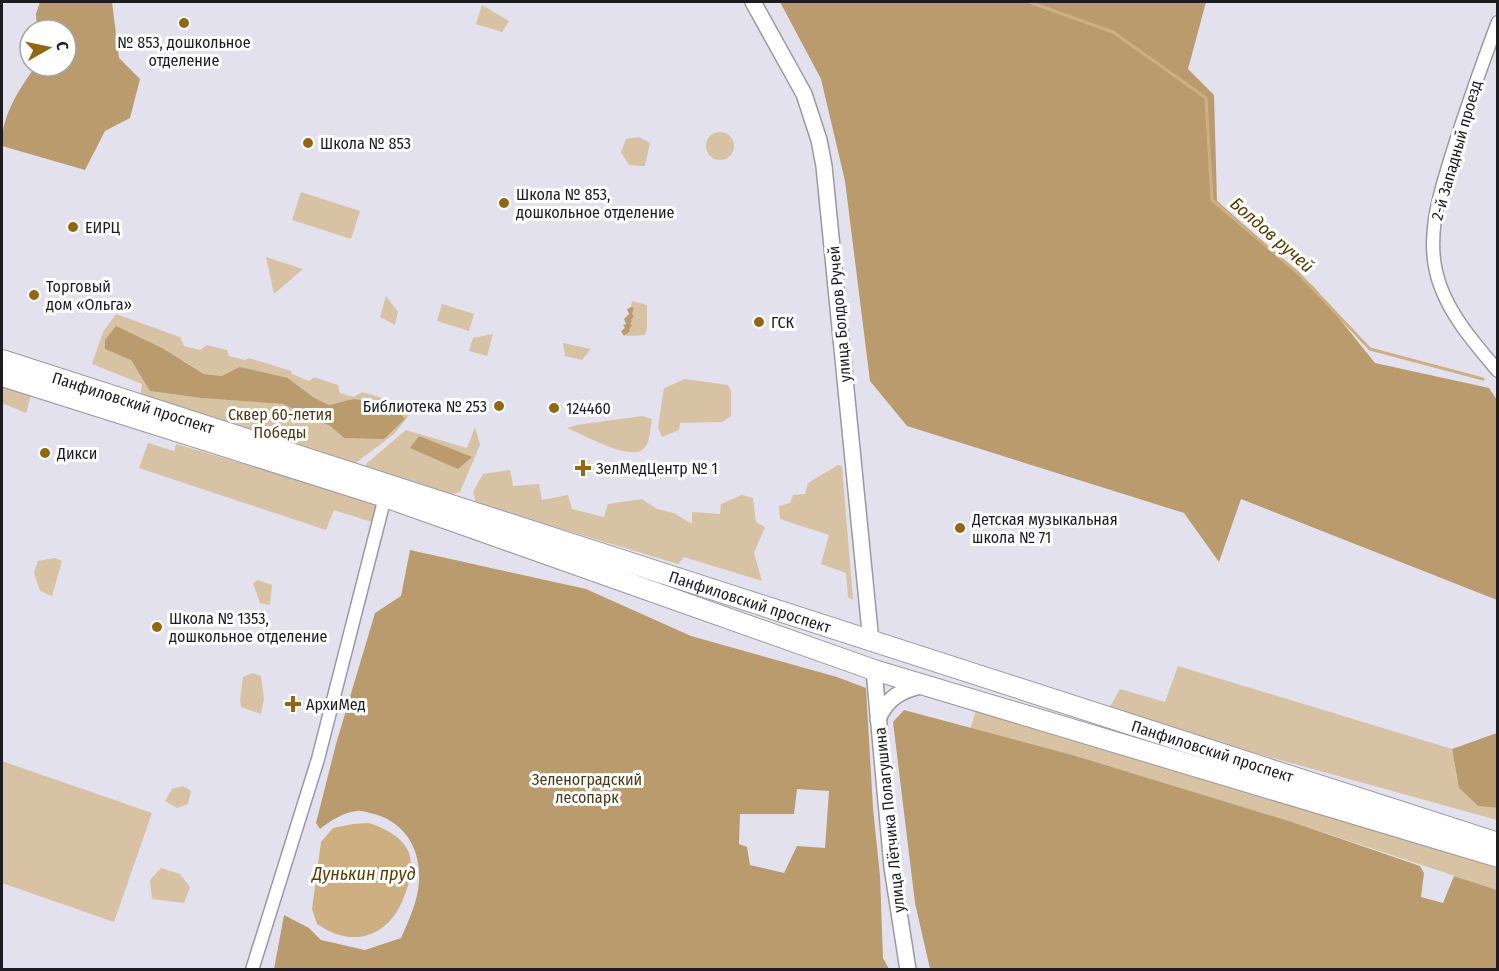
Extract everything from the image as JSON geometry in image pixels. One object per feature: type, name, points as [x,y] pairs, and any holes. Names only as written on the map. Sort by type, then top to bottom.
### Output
[{"type":"main road","name":"Панфиловский проспект","points":[[2,360],[1497,843]]},
{"type":"main road","name":"Панфиловский проспект","points":[[2,376],[386,497],[874,670],[1497,857]]},
{"type":"main road","points":[[871,642],[874,670]]},
{"type":"street","name":"улица Болдов Ручей","points":[[753,2],[804,94],[819,140],[824,166],[871,642]]},
{"type":"street","name":"2-й Западный проезд","points":[[1497,22],[1441,192],[1434,228],[1434,262],[1447,303],[1497,371]]},
{"type":"street","points":[[252,969],[318,759],[386,497]]},
{"type":"street","name":"улица Лётчика Полагушина","points":[[874,670],[892,867],[908,969]]},
{"type":"street","points":[[878,719],[882,708],[890,698],[904,690],[924,685]]},
{"type":"green space","points":[[40,2],[112,2],[119,58],[140,79],[130,118],[105,131],[85,170],[2,146],[4,124],[12,103],[28,78],[78,78],[78,18],[36,18]]},
{"type":"green space","points":[[780,2],[1206,2],[1188,69],[1214,95],[1217,201],[1314,287],[1375,363],[1489,388],[1497,400],[1497,600],[1241,499],[1219,562],[1184,513],[907,426],[870,381],[845,181],[821,79]]},
{"type":"green space","points":[[482,5],[509,21],[502,32],[476,24]]},
{"type":"green space","points":[[720,132],[730,136],[734,146],[730,156],[720,160],[710,156],[706,146],[710,136]]},
{"type":"green space","points":[[639,137],[650,143],[645,166],[629,165],[621,152],[626,139]]},
{"type":"green space","points":[[301,192],[360,211],[351,239],[292,220]]},
{"type":"green space","points":[[266,257],[303,269],[274,294]]},
{"type":"green space","points":[[386,296],[398,312],[395,325],[380,317]]},
{"type":"green space","points":[[632,301],[647,305],[645,335],[626,336]]},
{"type":"green space","points":[[442,304],[474,314],[469,331],[437,321]]},
{"type":"green space","points":[[634,308],[632,314],[634,316],[630,324],[632,325],[630,331],[624,336],[621,331],[625,328],[623,325],[626,324],[624,319],[629,314],[627,309]]},
{"type":"green space","name":"Сквер 60-летия Победы","points":[[116,314],[180,337],[184,346],[200,350],[207,345],[227,350],[229,356],[245,360],[249,358],[291,371],[292,374],[309,381],[314,377],[338,385],[340,393],[354,397],[362,392],[405,405],[411,413],[394,434],[353,465],[140,398],[142,384],[92,364],[103,332]],"holes":[[[131,360],[184,361],[204,374],[288,378],[313,397],[329,405],[353,399],[344,438],[330,426],[283,404],[201,398],[150,391]]]},
{"type":"green space","points":[[116,326],[162,348],[204,374],[222,376],[240,367],[288,378],[313,397],[329,405],[353,399],[392,404],[405,419],[384,439],[344,438],[330,426],[283,404],[201,398],[150,391],[131,360],[105,349],[105,340]]},
{"type":"green space","points":[[493,334],[487,356],[469,351],[473,338]]},
{"type":"green space","points":[[563,343],[591,349],[582,360],[565,356]]},
{"type":"green space","points":[[685,379],[728,385],[731,391],[731,416],[722,422],[680,423],[679,430],[662,437],[658,427],[664,388]]},
{"type":"green space","points":[[2,386],[31,395],[26,413],[2,403]]},
{"type":"green space","points":[[642,416],[652,419],[650,436],[645,447],[635,452],[616,449],[567,428],[576,425]]},
{"type":"green space","name":"Сквер 60-летия Победы","points":[[475,427],[480,445],[460,492],[449,495],[365,469],[366,464],[406,430],[467,448]]},
{"type":"green space","points":[[419,436],[472,457],[458,469],[410,448]]},
{"type":"green space","points":[[148,443],[174,451],[176,444],[370,501],[376,509],[372,522],[334,510],[326,530],[139,468]]},
{"type":"green space","points":[[838,465],[842,466],[853,600],[848,597],[846,573],[821,564],[829,535],[780,519],[779,506],[790,503],[793,495],[805,494],[808,483]]},
{"type":"green space","points":[[510,470],[513,486],[539,484],[542,500],[568,495],[572,509],[604,517],[608,504],[642,499],[657,509],[674,513],[692,524],[692,512],[720,514],[721,504],[742,495],[753,498],[756,522],[765,527],[754,553],[762,581],[684,557],[678,564],[476,503],[473,492],[483,474]]},
{"type":"green space","name":"Зеленоградский лесопарк","points":[[410,550],[586,589],[691,636],[837,677],[866,688],[873,808],[880,876],[883,958],[889,969],[274,969],[284,915],[309,928],[321,940],[365,950],[401,938],[413,910],[417,896],[419,869],[413,846],[401,829],[382,817],[360,811],[342,815],[320,829],[316,823],[336,744],[375,613],[401,596]],"holes":[[[797,789],[829,791],[825,848],[797,846],[784,873],[750,865],[747,847],[739,844],[740,814],[794,814]]]},
{"type":"green space","points":[[55,558],[62,561],[52,596],[40,591],[34,573],[38,561]]},
{"type":"green space","points":[[258,580],[272,585],[270,605],[260,603],[253,583]]},
{"type":"green space","points":[[1178,666],[1452,749],[1459,788],[1478,806],[1497,808],[1497,820],[1107,712],[1120,689],[1165,702]]},
{"type":"green space","points":[[252,673],[261,676],[264,699],[261,714],[241,707],[243,677]]},
{"type":"green space","points":[[904,710],[1072,755],[1292,822],[1420,866],[1424,873],[1421,897],[1443,903],[1454,876],[1497,890],[1497,969],[930,969],[915,903],[893,722]]},
{"type":"green space","points":[[976,710],[1366,826],[1497,868],[1497,890],[1292,822],[970,730]]},
{"type":"green space","points":[[1497,733],[1497,808],[1478,806],[1459,788],[1452,749]]},
{"type":"green space","points":[[2,761],[152,813],[114,922],[2,883]]},
{"type":"green space","points":[[183,786],[191,791],[188,804],[177,808],[165,801],[172,789]]},
{"type":"green space","points":[[161,868],[180,874],[190,887],[184,903],[152,899],[150,880]]},
{"type":"water","name":"Дунькин пруд","points":[[369,823],[392,834],[406,847],[411,863],[410,880],[399,908],[381,929],[357,937],[344,936],[317,924],[312,909],[321,842],[333,828]]},
{"type":"waterway","name":"Болдов ручей","points":[[1029,2],[1113,32],[1206,98],[1212,200],[1299,274],[1370,349],[1483,379]]},
{"type":"place","name":"№ 853, дошкольное отделение","points":[[184,23]]},
{"type":"place","name":"Школа № 853","points":[[308,143]]},
{"type":"place","name":"Школа № 853, дошкольное отделение","points":[[504,203]]},
{"type":"place","name":"ЕИРЦ","points":[[73,227]]},
{"type":"place","name":"Торговый дом «Ольга»","points":[[34,295]]},
{"type":"place","name":"ГСК","points":[[759,322]]},
{"type":"place","name":"Библиотека № 253","points":[[499,406]]},
{"type":"place","name":"124460","points":[[554,408]]},
{"type":"place","name":"Дикси","points":[[45,453]]},
{"type":"place","name":"ЗелМедЦентр № 1","points":[[583,468]]},
{"type":"place","name":"Детская музыкальная школа № 71","points":[[960,528]]},
{"type":"place","name":"Школа № 1353, дошкольное отделение","points":[[157,627]]},
{"type":"place","name":"АрхиМед","points":[[293,704]]}]
